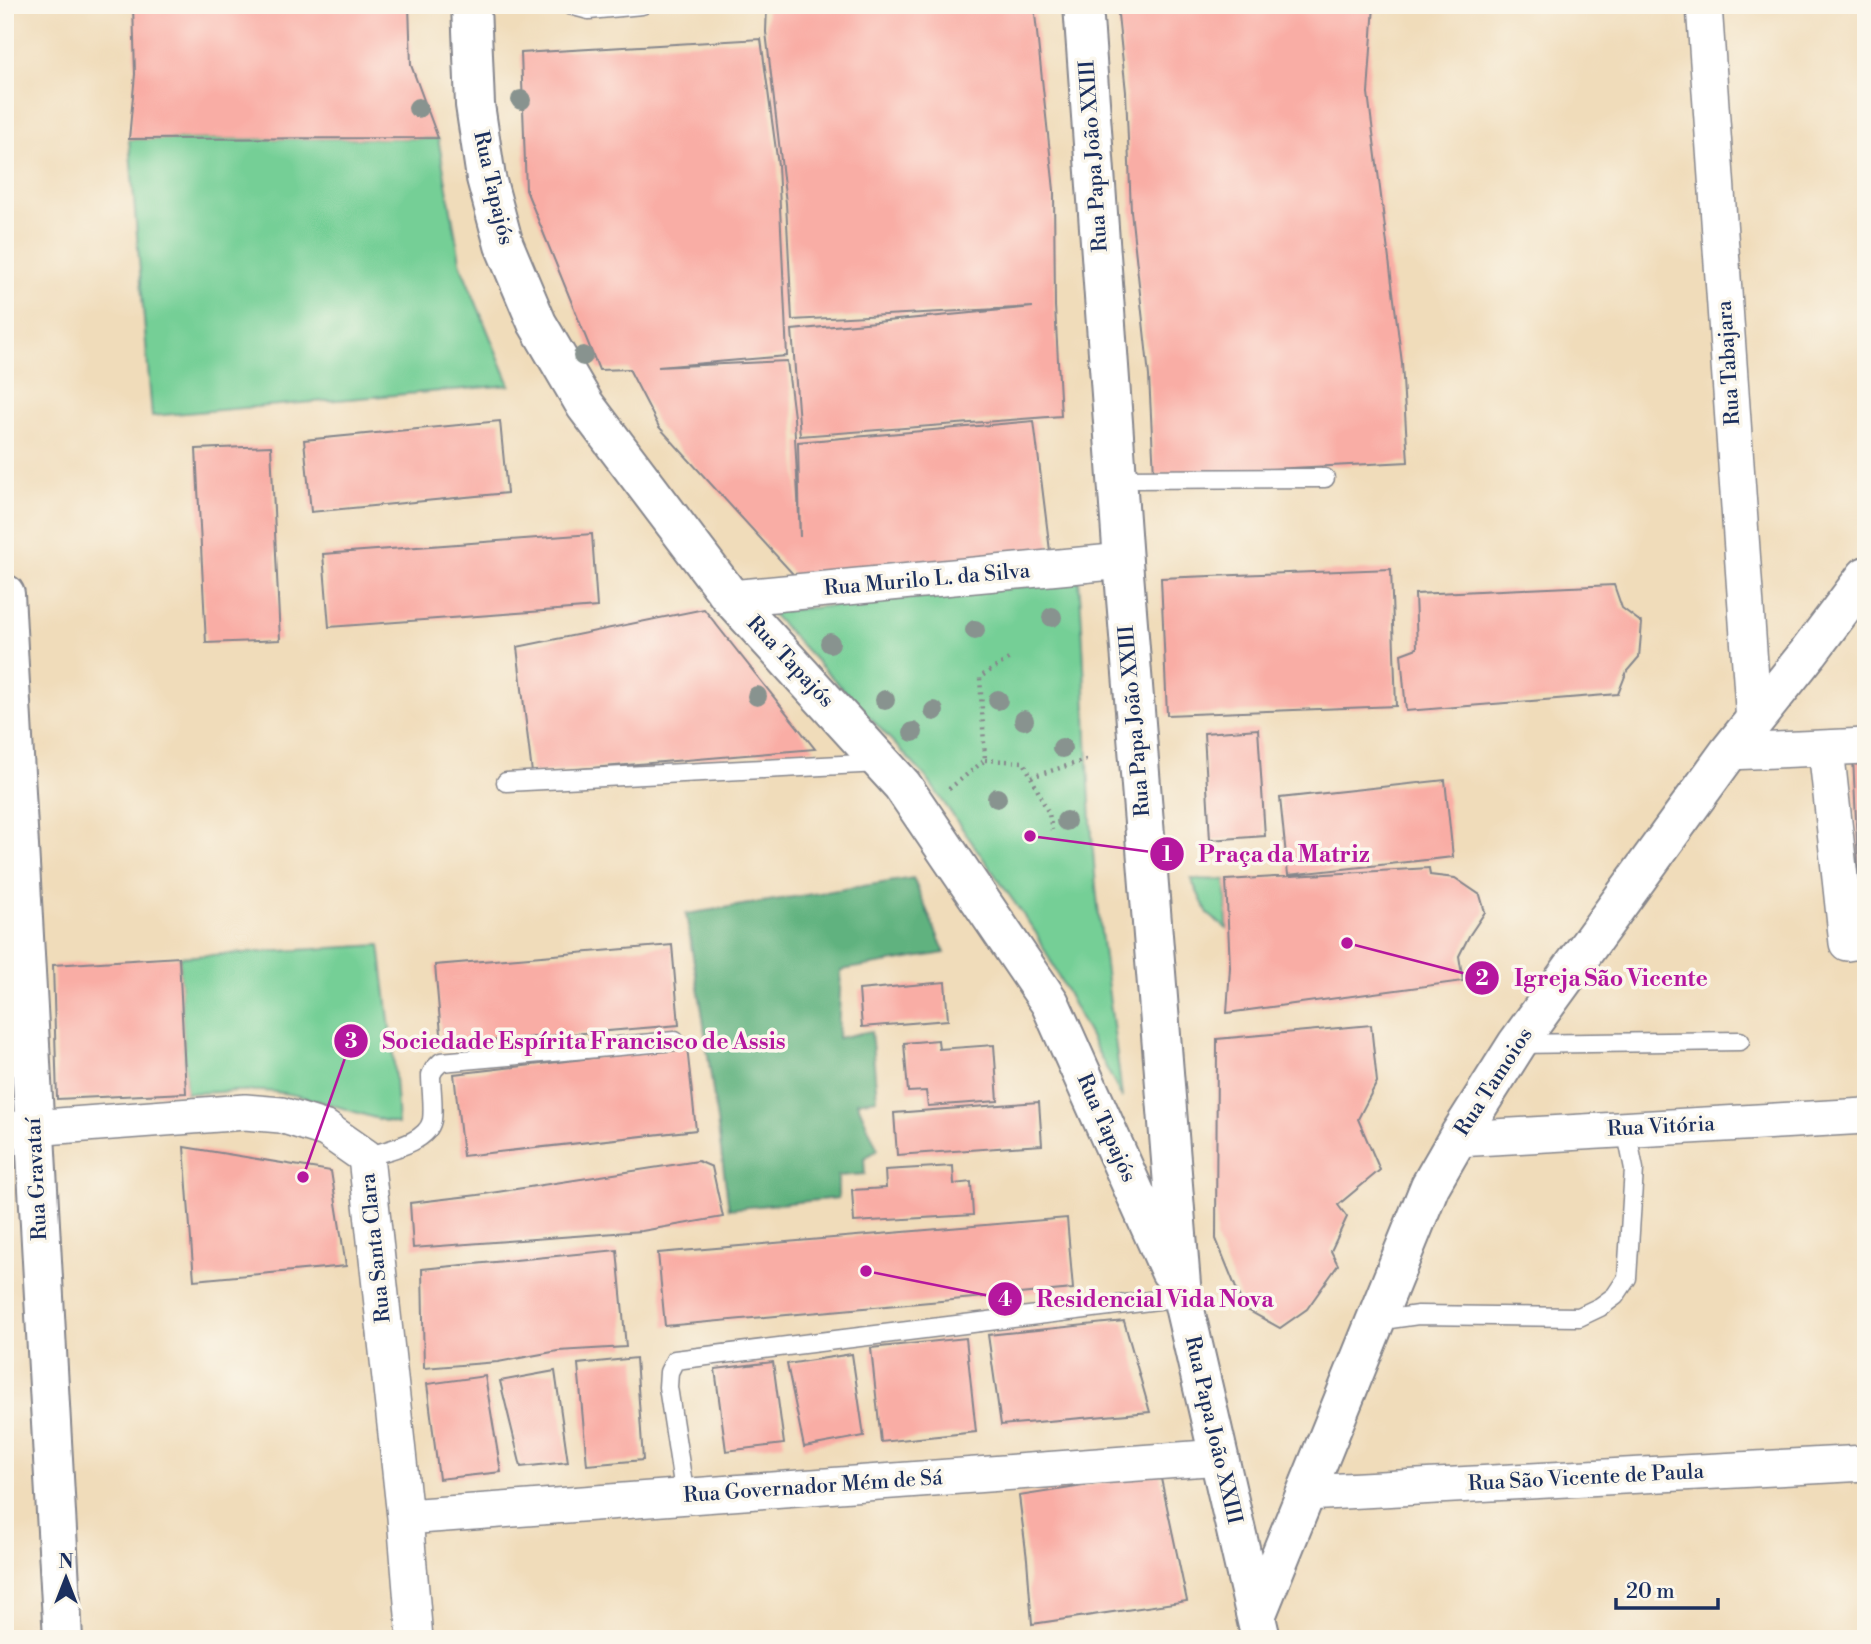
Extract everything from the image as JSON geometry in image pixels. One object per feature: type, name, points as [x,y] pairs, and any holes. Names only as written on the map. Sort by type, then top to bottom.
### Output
[{"type":"main road","name":"Rua Tapajós","points":[[471,5],[475,105],[486,178],[504,245],[537,323],[585,405],[731,598],[902,785],[1050,1003],[1182,1297]]},
{"type":"main road","name":"Rua Papa João XXIII","points":[[1083,5],[1123,561],[1182,1297],[1258,1627]]},
{"type":"main road","name":"Rua Tamoios","points":[[1258,1627],[1306,1493],[1430,1186],[1457,1139],[1517,1044],[1729,752],[1866,576]]},
{"type":"main road","name":"Rua Gravataí","points":[[5,594],[20,1130],[63,1639]]},
{"type":"street","name":"Rua Tabajara","points":[[1704,5],[1754,722]]},
{"type":"street","name":"Rua Murilo L. da Silva","points":[[731,598],[1123,561]]},
{"type":"street","points":[[1729,752],[1866,746]]},
{"type":"street","points":[[1826,748],[1847,943],[1866,940]]},
{"type":"street","name":"Rua Santa Clara","points":[[20,1130],[245,1112],[281,1115],[326,1129],[366,1157],[405,1517],[415,1639]]},
{"type":"street","name":"Rua Vitória","points":[[1457,1139],[1866,1116]]},
{"type":"street","name":"Rua Governador Mém de Sá","points":[[405,1517],[1220,1457]]},
{"type":"street","name":"Rua São Vicente de Paula","points":[[1306,1493],[1866,1463]]},
{"type":"lane","points":[[570,5],[589,10],[642,5]]},
{"type":"lane","points":[[1117,479],[1325,478]]},
{"type":"lane","points":[[506,782],[883,763]]},
{"type":"lane","points":[[366,1157],[424,1136],[432,1122],[431,1075],[441,1062],[675,1041]]},
{"type":"lane","points":[[1517,1044],[1740,1041]]},
{"type":"lane","points":[[1375,1322],[1418,1315],[1580,1317],[1615,1296],[1627,1278],[1634,1169],[1626,1129]]},
{"type":"lane","points":[[685,1497],[668,1387],[669,1372],[675,1360],[1182,1297]]},
{"type":"path","points":[[985,760],[980,677],[1012,657]]},
{"type":"path","points":[[1031,777],[1089,759]]},
{"type":"path","points":[[940,796],[985,760],[1024,761],[1049,814],[1052,830]]},
{"type":"green space","points":[[438,138],[461,266],[510,385],[152,416],[129,139]]},
{"type":"green space","points":[[1079,581],[1095,875],[1122,1098],[1036,933],[925,776],[770,612]]},
{"type":"green space","points":[[913,878],[945,953],[841,970],[838,1038],[871,1031],[877,1099],[857,1102],[878,1150],[864,1158],[865,1174],[838,1176],[838,1198],[729,1209],[686,914]]},
{"type":"green space","points":[[1191,879],[1226,880],[1227,929],[1208,914]]},
{"type":"green space","points":[[380,945],[394,1062],[398,1124],[279,1093],[186,1093],[179,957]]},
{"type":"building","points":[[133,5],[409,5],[411,65],[438,138],[129,139],[135,74]]},
{"type":"building","points":[[767,5],[1034,5],[1054,190],[1055,306],[1061,416],[800,436],[792,330],[1033,307],[792,320],[786,203],[766,32]]},
{"type":"building","points":[[1117,5],[1374,5],[1368,93],[1402,363],[1408,462],[1154,475],[1149,376],[1131,211],[1126,92]]},
{"type":"building","points":[[761,39],[778,165],[787,356],[658,367],[787,361],[794,417],[800,537],[798,442],[1034,421],[1051,559],[802,584],[659,427],[629,369],[599,370],[526,190],[521,53]]},
{"type":"building","points":[[500,421],[507,493],[311,512],[304,440]]},
{"type":"building","points":[[271,446],[280,640],[206,643],[196,449]]},
{"type":"building","points":[[592,534],[597,607],[329,627],[323,554]]},
{"type":"building","points":[[1391,569],[1396,706],[1167,715],[1161,578]]},
{"type":"building","points":[[1614,585],[1622,608],[1642,623],[1639,657],[1627,671],[1618,694],[1406,711],[1401,654],[1417,648],[1415,594]]},
{"type":"building","points":[[704,609],[815,749],[532,773],[517,647]]},
{"type":"building","points":[[1258,729],[1265,836],[1210,840],[1204,733]]},
{"type":"building","points":[[1866,756],[1866,906],[1860,906],[1853,757]]},
{"type":"building","points":[[1445,780],[1453,857],[1288,875],[1280,798]]},
{"type":"building","points":[[1429,868],[1430,875],[1455,878],[1480,895],[1485,912],[1459,956],[1463,981],[1227,1013],[1230,967],[1226,880]]},
{"type":"building","points":[[672,945],[679,1025],[442,1045],[435,965]]},
{"type":"building","points":[[179,957],[186,1093],[57,1099],[53,965]]},
{"type":"building","points":[[945,982],[948,1020],[862,1027],[859,990]]},
{"type":"building","points":[[1371,1025],[1377,1082],[1358,1119],[1380,1170],[1338,1205],[1347,1217],[1331,1251],[1338,1265],[1307,1309],[1280,1328],[1244,1308],[1216,1239],[1217,1039]]},
{"type":"building","points":[[938,1040],[939,1049],[994,1045],[998,1101],[928,1106],[926,1091],[908,1092],[904,1043]]},
{"type":"building","points":[[687,1047],[696,1130],[463,1156],[454,1074]]},
{"type":"building","points":[[1039,1102],[1042,1145],[897,1155],[894,1113]]},
{"type":"building","points":[[184,1147],[331,1171],[346,1266],[194,1280]]},
{"type":"building","points":[[698,1161],[712,1167],[723,1217],[642,1231],[413,1248],[410,1203]]},
{"type":"building","points":[[953,1166],[954,1184],[971,1182],[973,1215],[854,1222],[852,1190],[886,1188],[885,1170]]},
{"type":"building","points":[[1067,1218],[1073,1289],[665,1326],[658,1253]]},
{"type":"building","points":[[617,1250],[626,1347],[558,1351],[498,1362],[424,1368],[422,1269]]},
{"type":"building","points":[[1124,1321],[1150,1412],[1001,1425],[988,1335]]},
{"type":"building","points":[[966,1338],[976,1432],[881,1442],[871,1348]]},
{"type":"building","points":[[852,1354],[864,1436],[804,1447],[787,1364]]},
{"type":"building","points":[[636,1358],[643,1460],[587,1465],[578,1364]]},
{"type":"building","points":[[773,1362],[784,1444],[726,1451],[715,1369]]},
{"type":"building","points":[[555,1371],[568,1462],[521,1467],[500,1381]]},
{"type":"building","points":[[485,1376],[501,1472],[439,1479],[427,1384]]},
{"type":"building","points":[[1160,1474],[1187,1601],[1032,1624],[1019,1496]]},
{"type":"place","name":"Praça da Matriz","points":[[1030,836]]},
{"type":"place","name":"Igreja São Vicente","points":[[1347,943]]},
{"type":"place","name":"Sociedade Espírita Francisco de Assis","points":[[303,1177]]},
{"type":"place","name":"Residencial Vida Nova","points":[[866,1271]]}]
